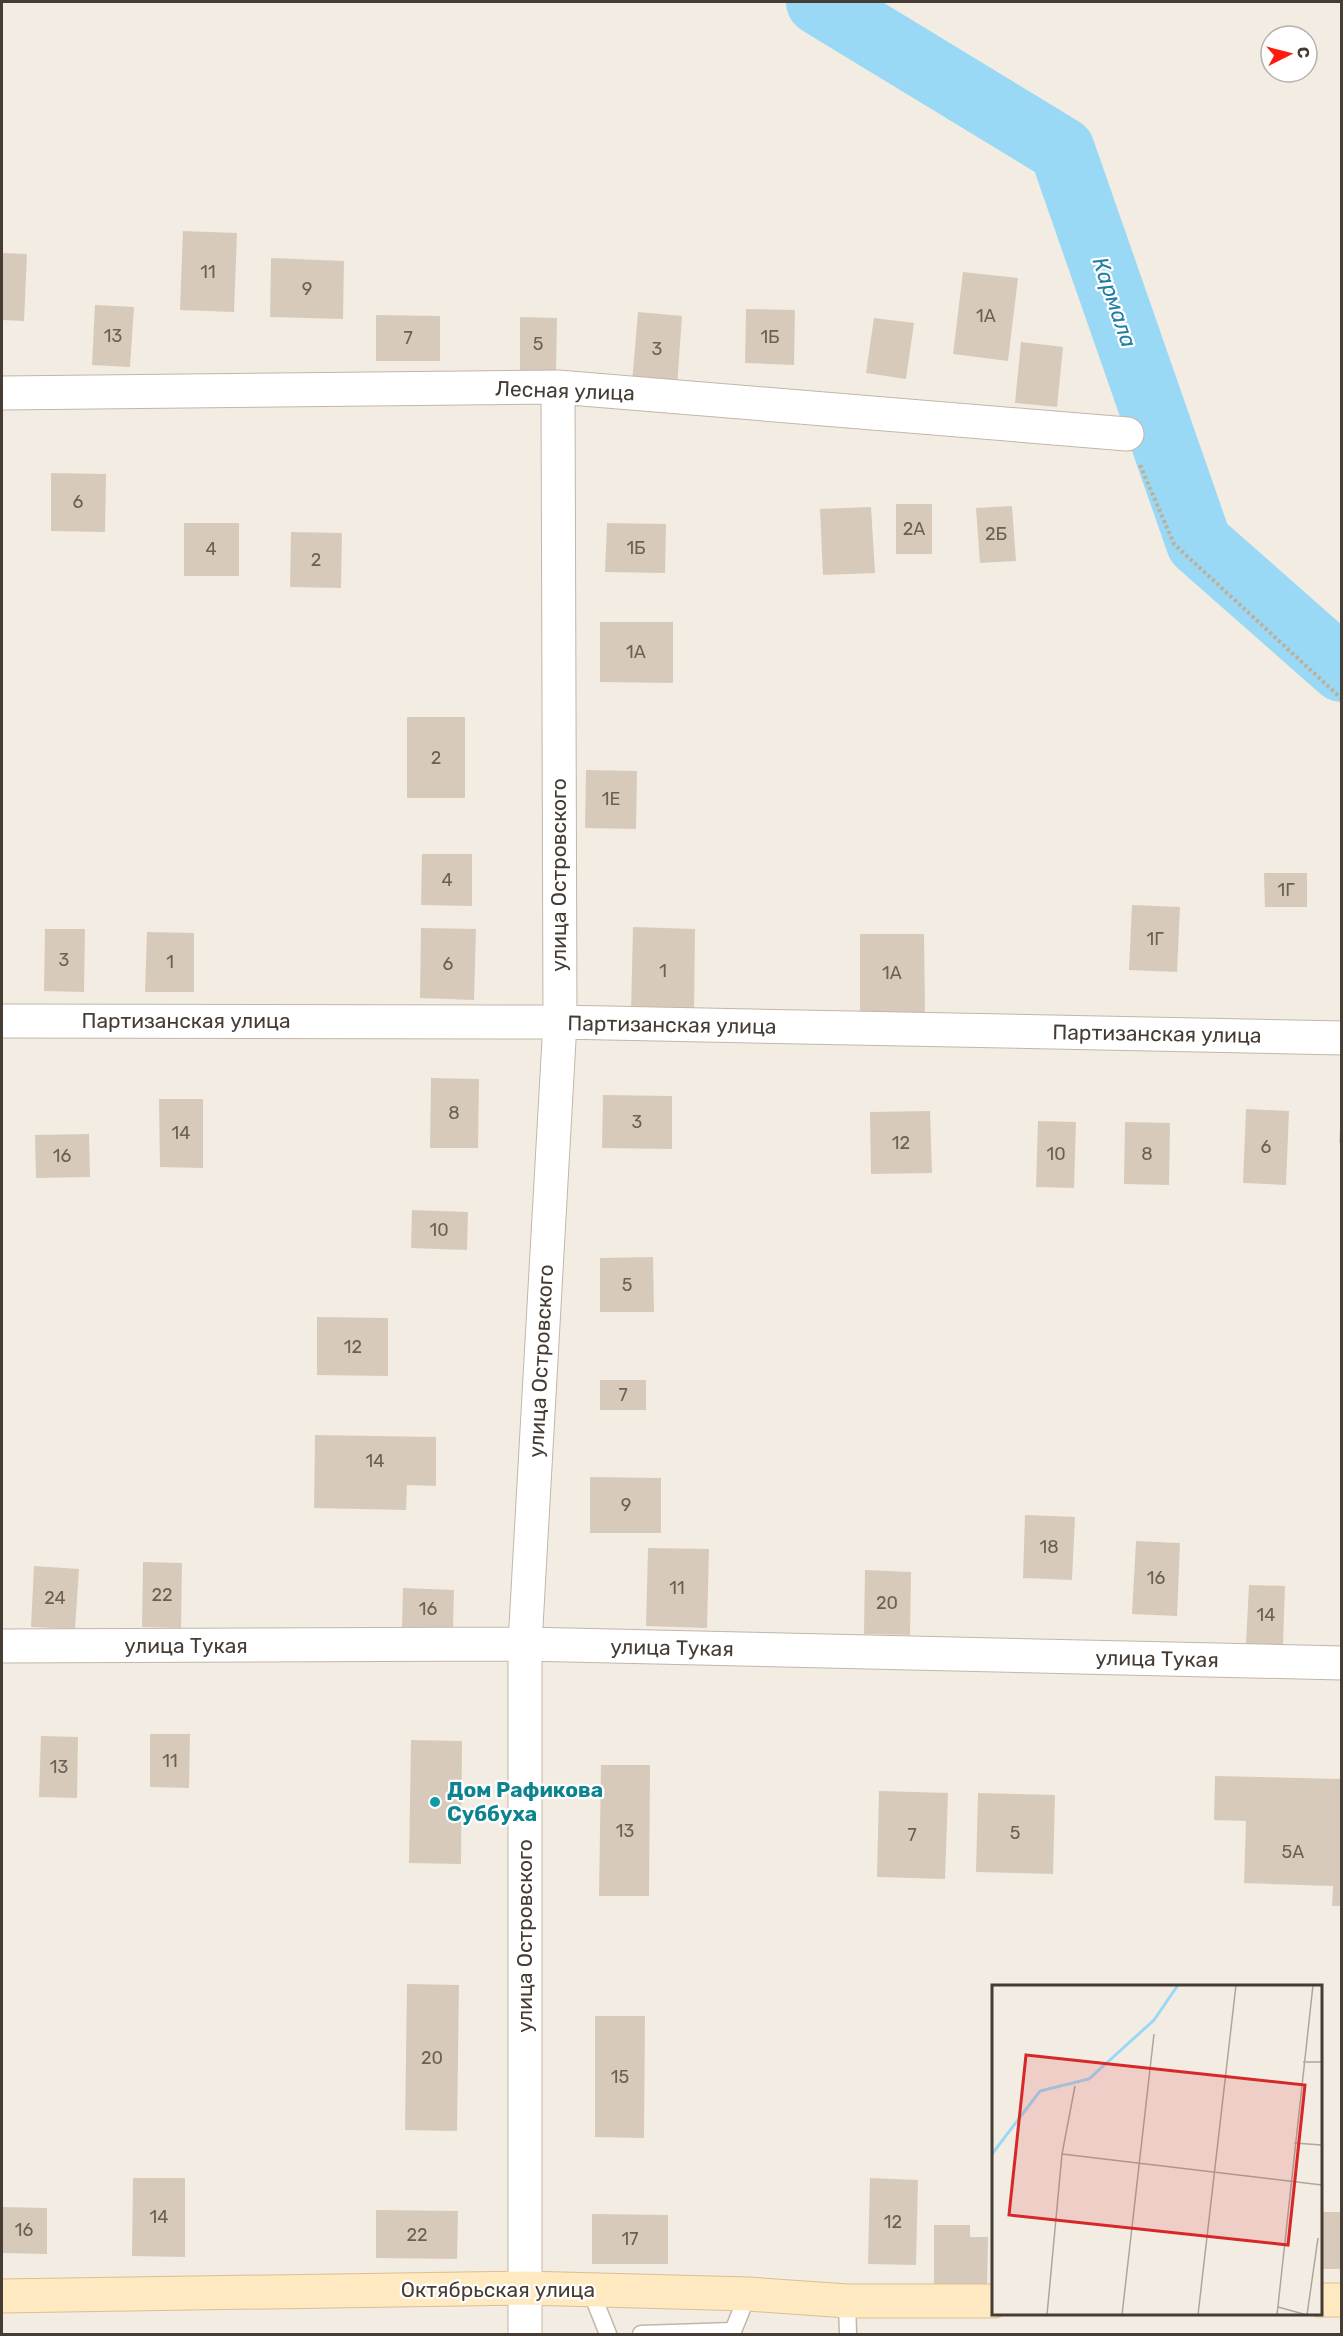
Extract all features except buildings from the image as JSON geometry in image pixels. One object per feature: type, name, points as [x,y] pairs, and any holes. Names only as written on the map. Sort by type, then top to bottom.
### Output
[{"type":"main road","name":"Октябрьская улица","points":[[2,2296],[525,2288],[748,2294],[847,2301],[992,2301]]},
{"type":"main road","points":[[1322,2300],[1341,2300]]},
{"type":"street","name":"Лесная улица","points":[[2,393],[558,387],[1127,435]]},
{"type":"street","name":"улица Островского","points":[[525,2334],[525,1644],[560,1022],[558,387]]},
{"type":"street","name":"Партизанская улица","points":[[2,1021],[560,1022],[1341,1038]]},
{"type":"street","name":"улица Тукая","points":[[2,1646],[525,1644],[1341,1663]]},
{"type":"lane","points":[[590,2289],[608,2334]]},
{"type":"lane","points":[[641,2334],[733,2331],[748,2294]]},
{"type":"lane","points":[[847,2301],[848,2334]]},
{"type":"path","points":[[1127,435],[1174,544],[1341,699]]},
{"type":"waterway","name":"Кармала","points":[[819,2],[1062,150],[1199,543],[1342,669]]},
{"type":"place","name":"Дом Рафикова Суббуха","points":[[435,1802]]}]
